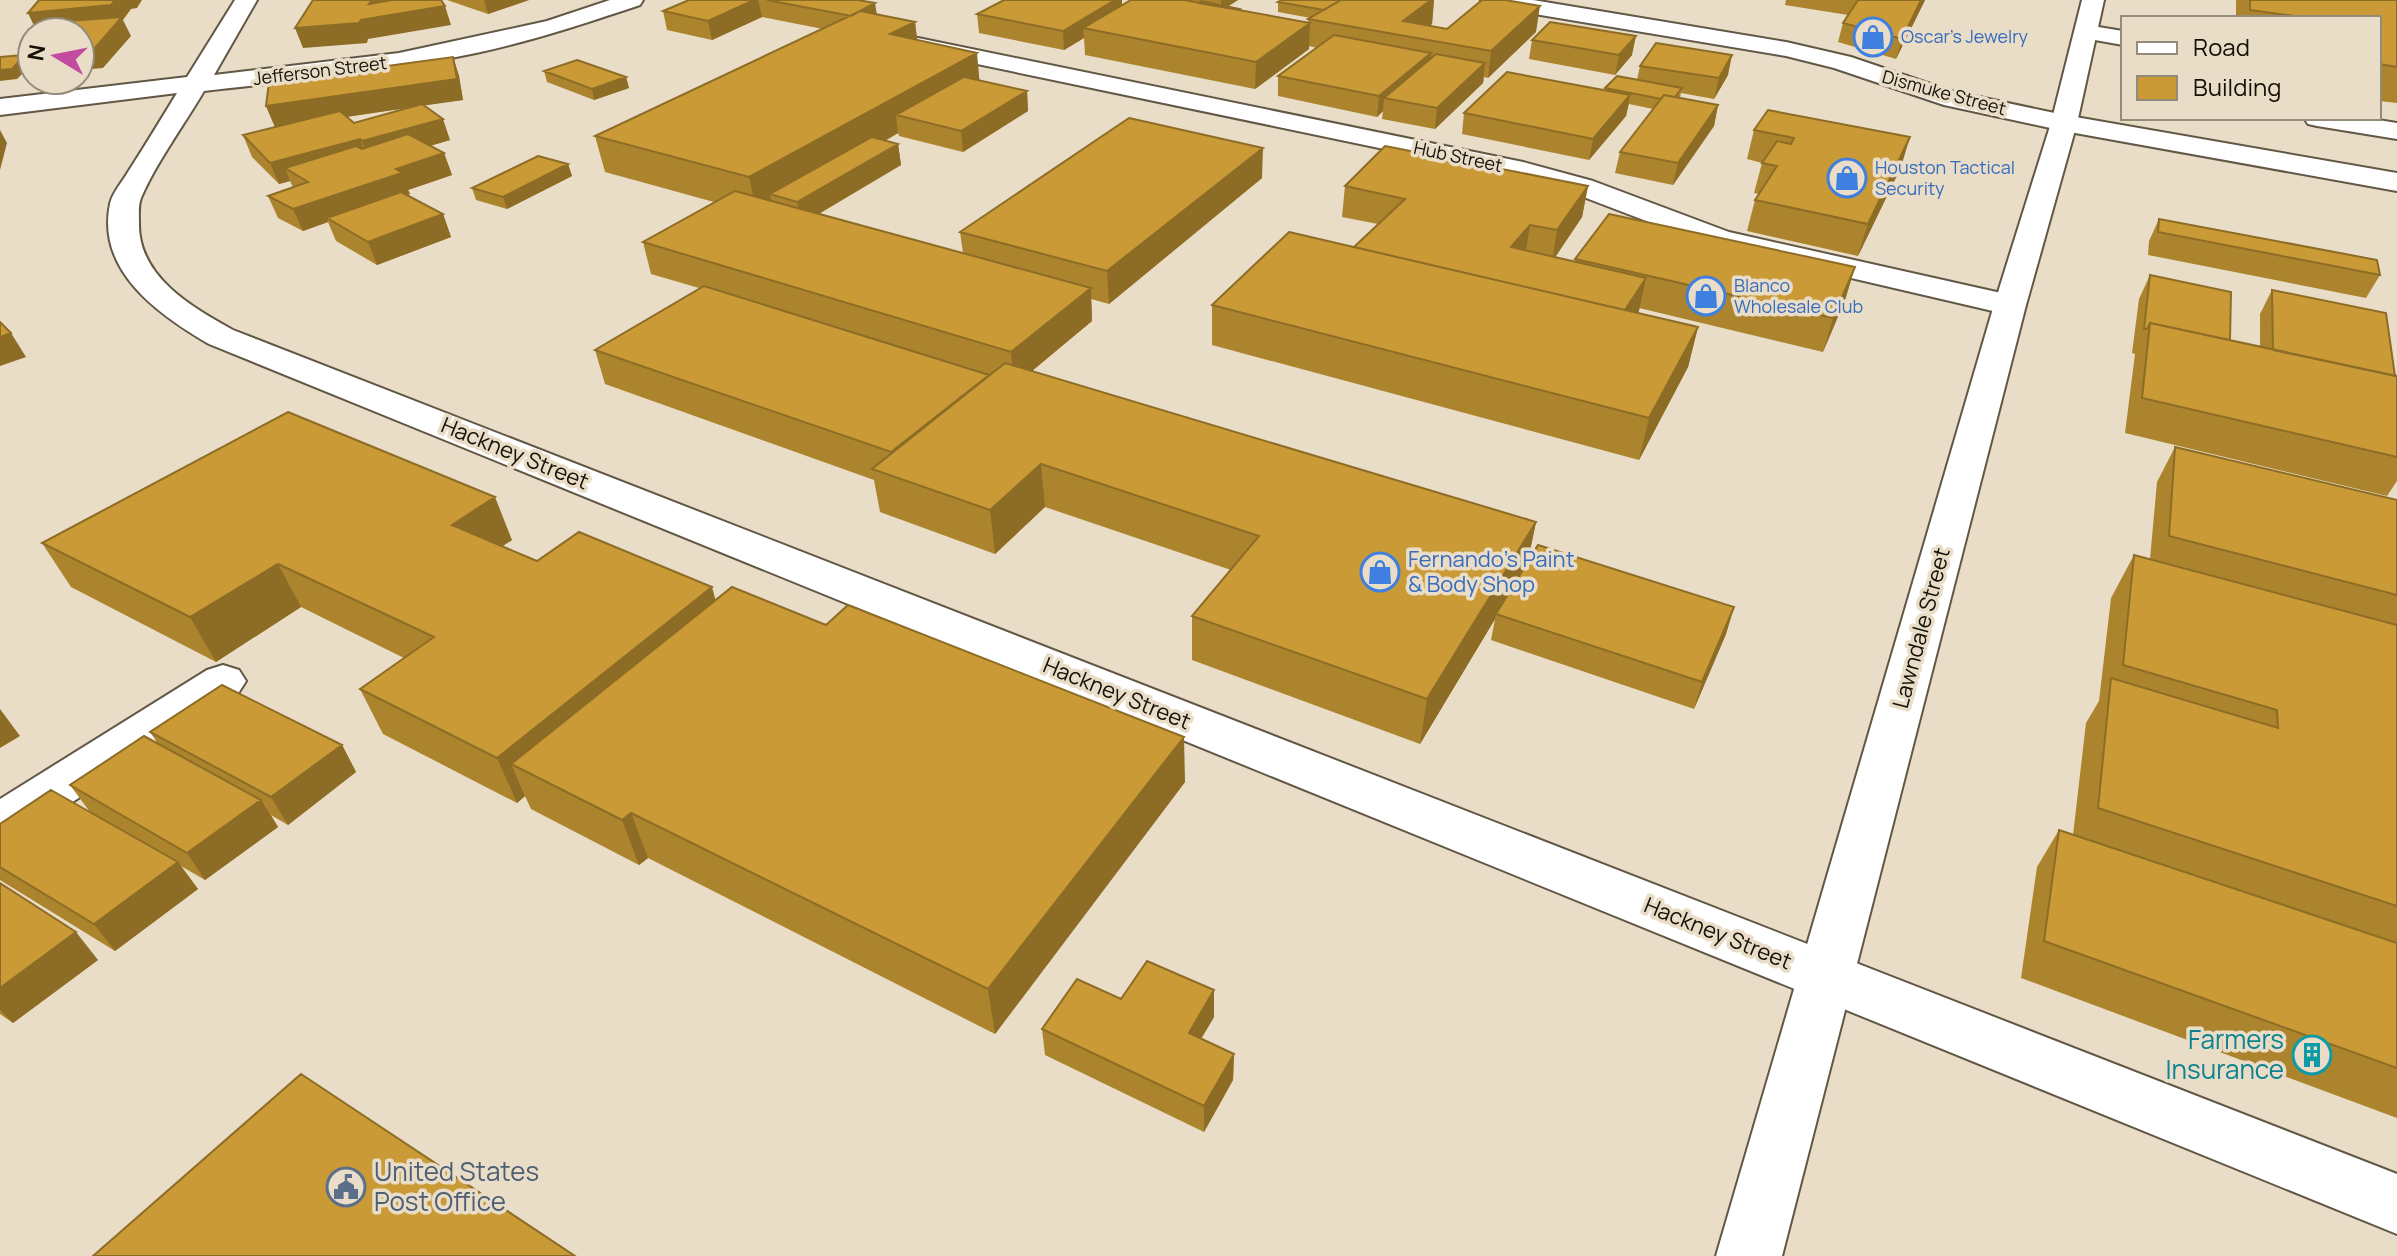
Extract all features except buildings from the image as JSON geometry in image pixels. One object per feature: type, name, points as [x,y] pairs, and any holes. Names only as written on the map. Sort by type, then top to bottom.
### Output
[{"type":"street","name":"Hackney Street","points":[[246,0],[125,201],[125,238],[143,279],[175,311],[221,337],[2397,1204]]},
{"type":"street","name":"Jefferson Street","points":[[0,107],[313,74],[435,55],[540,32],[632,0]]},
{"type":"street","name":"Dismuke Street","points":[[1492,0],[1786,49],[1842,62],[1944,97],[2064,123],[2397,182]]},
{"type":"street","name":"Lawndale Street","points":[[1749,1256],[2010,305],[2064,123],[2093,0]]},
{"type":"street","points":[[2086,32],[2121,38]]},
{"type":"street","name":"Hub Street","points":[[896,41],[1523,170],[1612,198],[1720,239],[2010,305]]},
{"type":"street","points":[[2329,120],[2397,131]]},
{"type":"street","points":[[0,824],[223,681]]},
{"type":"place","name":"Oscar's Jewelry","points":[[1873,37]]},
{"type":"place","name":"Houston Tactical Security","points":[[1847,178]]},
{"type":"place","name":"Blanco Wholesale Club","points":[[1706,296]]},
{"type":"place","name":"Fernando's Paint & Body Shop","points":[[1380,572]]},
{"type":"place","name":"Farmers Insurance","points":[[2312,1055]]},
{"type":"place","name":"United States Post Office","points":[[346,1187]]}]
